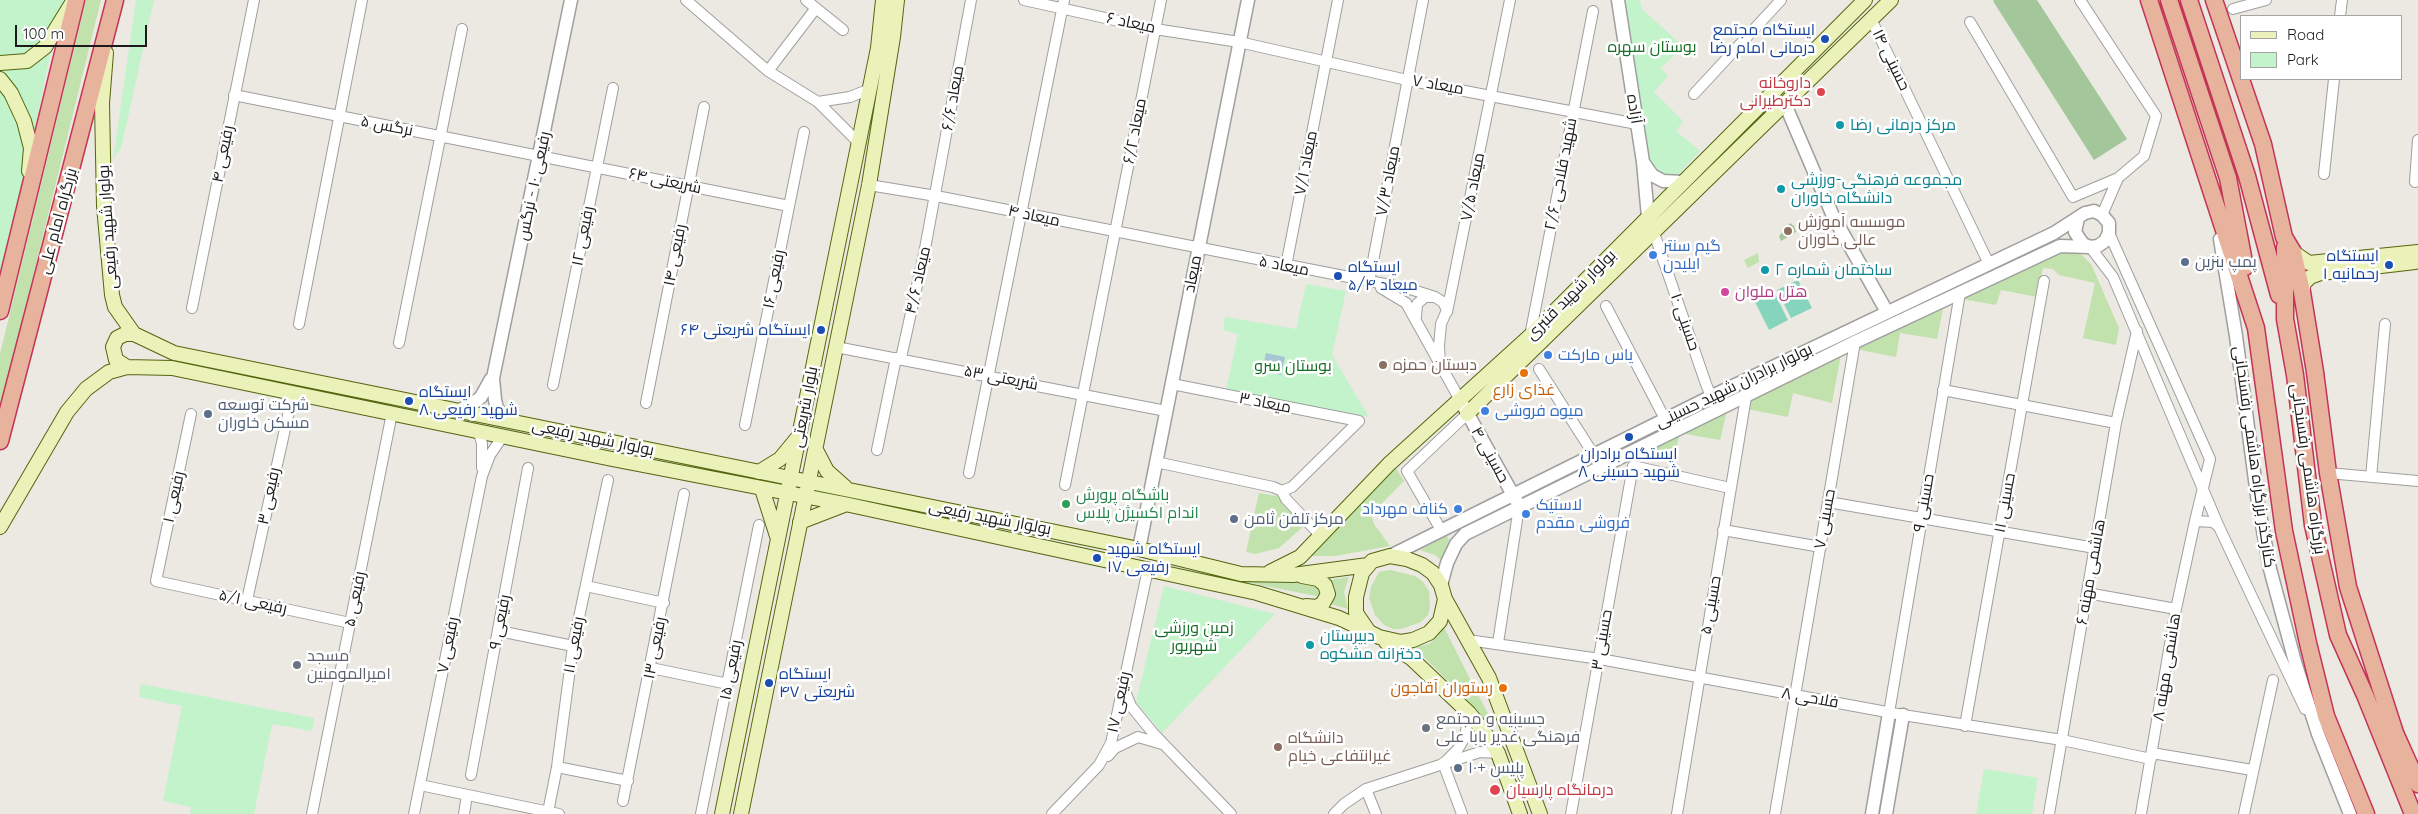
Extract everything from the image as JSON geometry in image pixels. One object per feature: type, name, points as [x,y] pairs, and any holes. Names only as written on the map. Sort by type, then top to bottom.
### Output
[{"type":"highway","name":"بزرگراه امام علی","points":[[0,311],[75,0]]},
{"type":"highway","name":"بزرگراه امام علی","points":[[0,441],[114,0]]},
{"type":"highway","name":"بزرگراه هاشمی رفسنجانی","points":[[2149,0],[2256,328]]},
{"type":"highway","name":"بزرگراه هاشمی رفسنجانی","points":[[2169,0],[2228,178],[2256,328],[2284,531],[2308,643],[2326,716],[2366,814]]},
{"type":"highway","name":"بزرگراه هاشمی رفسنجانی","points":[[2189,0],[2247,176],[2285,319],[2295,375],[2313,526],[2338,635],[2365,695],[2413,814]]},
{"type":"highway","points":[[2214,0],[2240,76]]},
{"type":"highway","points":[[2241,80],[2263,144],[2284,237],[2293,252],[2302,292],[2316,372],[2328,473],[2348,587],[2395,733],[2418,784]]},
{"type":"highway","name":"بزرگراه هاشمی رفسنجانی","points":[[2284,237],[2285,319]]},
{"type":"main road","points":[[0,63],[27,61],[45,47],[75,0]]},
{"type":"main road","name":"بلوار شریعتی","points":[[722,814],[870,89],[878,48],[883,0]]},
{"type":"main road","name":"بلوار شریعتی","points":[[742,814],[869,185],[894,37],[897,0]]},
{"type":"main road","name":"بولوار شهید قنبری","points":[[1467,414],[1891,0]]},
{"type":"main road","points":[[1861,3],[1871,19]]},
{"type":"main road","name":"بولوار شهید قنبری","points":[[1265,575],[1300,557],[1389,464],[1530,336],[1861,3]]},
{"type":"main road","name":"بولوار شهید رفیعی","points":[[109,24],[102,103],[104,206],[109,267],[115,307],[134,334],[174,353],[1139,549],[1241,574],[1294,575],[1368,565]]},
{"type":"main road","points":[[0,79],[11,93],[24,121],[31,148],[24,217]]},
{"type":"main road","points":[[2293,252],[2309,263],[2411,257]]},
{"type":"main road","points":[[2302,292],[2304,283],[2321,273],[2411,257]]},
{"type":"main road","points":[[127,367],[116,360],[113,346],[117,338],[125,334],[134,334]]},
{"type":"main road","name":"بولوار شهید رفیعی","points":[[0,526],[67,412],[86,389],[110,372],[127,367],[172,368],[762,489],[845,504],[1257,592],[1339,618],[1374,634]]},
{"type":"main road","points":[[760,472],[780,458],[799,436]]},
{"type":"main road","points":[[816,450],[827,471],[848,489]]},
{"type":"main road","points":[[762,489],[778,537]]},
{"type":"main road","points":[[800,522],[845,504]]},
{"type":"main road","points":[[1520,814],[1498,753],[1469,713],[1411,658],[1374,634],[1356,613],[1356,597],[1362,572],[1368,565],[1380,558],[1390,556],[1407,559],[1422,565],[1433,573],[1441,585],[1445,599],[1489,678],[1540,814]]},
{"type":"main road","points":[[1294,575],[1318,579],[1325,585],[1328,594],[1323,603],[1317,607],[1303,606]]},
{"type":"main road","points":[[1374,634],[1401,642],[1413,640],[1429,633],[1440,621],[1445,599]]},
{"type":"street","name":"رفیعی ۴","points":[[192,308],[254,0]]},
{"type":"street","points":[[299,324],[362,0]]},
{"type":"street","name":"رفیعی ۱۰ - نرگس","points":[[494,372],[571,0]]},
{"type":"street","points":[[686,0],[768,71],[818,102],[859,143]]},
{"type":"street","points":[[806,0],[843,30]]},
{"type":"street","name":"میعاد ۶/۶","points":[[936,196],[971,0]]},
{"type":"street","name":"میعاد ۶","points":[[1024,0],[1064,4],[1155,29],[1239,42]]},
{"type":"street","name":"میعاد ۶/۲","points":[[1065,485],[1161,0]]},
{"type":"street","name":"میعاد","points":[[1139,549],[1248,0]]},
{"type":"street","name":"میعاد ۷/۱","points":[[1286,266],[1338,0]]},
{"type":"street","name":"میعاد ۷/۳","points":[[1369,282],[1423,0]]},
{"type":"street","name":"میعاد ۷/۵","points":[[1440,365],[1439,346],[1455,279],[1510,0]]},
{"type":"street","name":"آزاده","points":[[1618,0],[1643,162],[1648,217]]},
{"type":"street","points":[[1694,94],[1782,0]]},
{"type":"street","points":[[1970,22],[2073,197],[2118,178],[2144,156],[2156,116],[2080,0]]},
{"type":"street","points":[[2233,9],[2266,0]]},
{"type":"street","points":[[2340,15],[2342,0]]},
{"type":"street","points":[[969,473],[1064,4]]},
{"type":"street","points":[[768,71],[816,8]]},
{"type":"street","name":"شهید فلاحی ۲/۶","points":[[1530,336],[1592,11]]},
{"type":"street","name":"حسینی ۱۴","points":[[1871,19],[1989,264]]},
{"type":"street","points":[[399,343],[439,136],[462,29]]},
{"type":"street","name":"میعاد ۷","points":[[1239,42],[1326,60],[1407,80],[1637,124]]},
{"type":"street","points":[[2324,174],[2334,80]]},
{"type":"street","name":"رفیعی ۱۲","points":[[553,385],[613,88]]},
{"type":"street","points":[[818,102],[850,97],[870,89]]},
{"type":"street","name":"نرگس ۵","points":[[234,95],[540,155]]},
{"type":"street","points":[[1785,104],[1832,216],[1887,312]]},
{"type":"street","name":"رفیعی ۱۴","points":[[646,403],[704,107]]},
{"type":"street","name":"رفیعی ۱۶","points":[[745,425],[804,132]]},
{"type":"street","points":[[2415,182],[2418,140]]},
{"type":"street","name":"شریعتی ۶۴","points":[[540,155],[789,206]]},
{"type":"street","points":[[1643,162],[1652,175],[1663,181],[1683,182]]},
{"type":"street","points":[[2102,214],[2118,178]]},
{"type":"street","name":"کنارگذر بزرگراه هاشمی رفسنجانی","points":[[2207,180],[2223,250],[2258,502],[2270,569],[2295,662],[2318,734],[2350,814]]},
{"type":"street","name":"میعاد ۴","points":[[869,185],[936,196],[1198,248]]},
{"type":"street","name":"میعاد ۴/۶","points":[[896,358],[901,358],[936,196]]},
{"type":"street","points":[[2094,211],[2102,214],[2108,223],[2109,233],[2105,241],[2098,246],[2083,244],[2075,232],[2078,218],[2085,213],[2094,211]]},
{"type":"street","name":"بولوار برادران شهید حسینی","points":[[1390,556],[1712,396],[2054,233],[2078,218]]},
{"type":"street","name":"حسینی ۱۰","points":[[1654,233],[1717,411]]},
{"type":"street","name":"هاشمی مهنه ۸","points":[[2109,233],[2210,459],[2176,609],[2142,814]]},
{"type":"street","name":"بولوار برادران شهید حسینی","points":[[1441,585],[1447,563],[1456,544],[1466,534],[1855,342],[2060,246],[2090,246]]},
{"type":"street","points":[[2090,246],[2113,277],[2219,527],[2278,655],[2318,734]]},
{"type":"street","name":"میعاد ۵","points":[[1198,248],[1369,282]]},
{"type":"street","name":"میعاد ۷/۵","points":[[1437,298],[1455,279]]},
{"type":"street","name":"حسینی ۱۱","points":[[1965,726],[2044,281]]},
{"type":"street","points":[[1369,282],[1410,289],[1437,298],[1445,306],[1444,320],[1437,327],[1427,328],[1417,320]]},
{"type":"street","points":[[1369,282],[1398,296],[1406,303],[1460,400]]},
{"type":"street","name":"حسینی ۹","points":[[1889,713],[1960,293]]},
{"type":"street","points":[[1417,320],[1417,304],[1425,297],[1437,298]]},
{"type":"street","points":[[1606,306],[1665,419]]},
{"type":"street","points":[[2371,477],[2385,324]]},
{"type":"street","name":"هاشمی مهنه ۶","points":[[2050,814],[2116,423],[2137,331]]},
{"type":"street","name":"حسینی ۷","points":[[1775,814],[1855,342]]},
{"type":"street","name":"شریعتی ۵۳","points":[[836,347],[1166,411]]},
{"type":"street","points":[[877,450],[896,358]]},
{"type":"street","points":[[1539,369],[1594,455]]},
{"type":"street","points":[[459,410],[470,406],[480,397],[494,372]]},
{"type":"street","points":[[494,372],[494,400],[497,408],[508,421]]},
{"type":"street","name":"میعاد ۳","points":[[1172,384],[1359,421],[1292,487],[1282,491]]},
{"type":"street","points":[[1943,390],[2116,423]]},
{"type":"street","name":"رفیعی ۳","points":[[247,600],[293,393]]},
{"type":"street","name":"حسینی ۵","points":[[1677,814],[1746,397]]},
{"type":"street","name":"حسینی ۴","points":[[1460,400],[1519,507]]},
{"type":"street","name":"رفیعی ۵","points":[[312,814],[392,413]]},
{"type":"street","name":"رفیعی ۱","points":[[156,581],[192,414]]},
{"type":"street","name":"بولوار شهید قنبری","points":[[1441,530],[1407,471],[1467,414]]},
{"type":"street","points":[[478,430],[482,443],[482,476]]},
{"type":"street","points":[[482,476],[490,455],[503,436]]},
{"type":"street","points":[[1156,462],[1273,487],[1282,491],[1286,499],[1320,535]]},
{"type":"street","name":"حسینی ۳","points":[[1570,814],[1600,659],[1633,466],[1730,488]]},
{"type":"street","name":"رفیعی ۹","points":[[471,775],[528,468]]},
{"type":"street","points":[[2328,473],[2418,481]]},
{"type":"street","name":"رفیعی ۷","points":[[414,814],[482,476]]},
{"type":"street","name":"رفیعی ۱۱","points":[[548,812],[557,767],[572,646],[608,480]]},
{"type":"street","name":"رفیعی ۱۳","points":[[624,801],[684,494]]},
{"type":"street","points":[[1828,502],[2095,548]]},
{"type":"street","points":[[1498,643],[1519,507]]},
{"type":"street","points":[[2196,521],[2213,522],[2219,527]]},
{"type":"street","name":"رفیعی ۱۵","points":[[701,814],[759,525]]},
{"type":"street","points":[[1723,530],[1820,547]]},
{"type":"street","name":"رفیعی ۱۷","points":[[1052,814],[1100,765],[1111,743],[1148,570]]},
{"type":"street","name":"رفیعی ۵/۱","points":[[156,581],[350,623]]},
{"type":"street","points":[[586,586],[664,603]]},
{"type":"street","points":[[2087,593],[2176,609]]},
{"type":"street","points":[[499,631],[572,646]]},
{"type":"street","name":"فلاحی ۸","points":[[1468,640],[1600,659],[1698,679],[1965,726],[2252,770]]},
{"type":"street","points":[[651,668],[728,684]]},
{"type":"street","points":[[2244,814],[2273,680]]},
{"type":"street","points":[[1123,685],[1131,706],[1162,744],[1232,814]]},
{"type":"street","points":[[1443,763],[1458,749],[1465,738],[1469,713]]},
{"type":"street","points":[[1872,814],[1889,713]]},
{"type":"street","points":[[1886,814],[1903,715]]},
{"type":"street","points":[[1100,765],[1115,748],[1128,740],[1138,737],[1162,744]]},
{"type":"street","points":[[1334,814],[1344,804],[1366,789],[1480,752],[1498,753]]},
{"type":"street","points":[[1443,763],[1462,814]]},
{"type":"street","points":[[557,767],[628,781]]},
{"type":"street","points":[[420,785],[559,814]]},
{"type":"street","points":[[1366,789],[1376,814]]},
{"type":"street","points":[[464,814],[467,795]]},
{"type":"green space","points":[[0,0],[67,0],[53,41],[0,296]]},
{"type":"green space","points":[[86,0],[101,0],[0,410],[0,354]]},
{"type":"green space","points":[[136,0],[154,0],[121,148],[113,159]]},
{"type":"green space","name":"بوستان سهره","points":[[1622,0],[1640,0],[1642,9],[1683,46],[1661,68],[1668,76],[1654,92],[1683,121],[1676,131],[1700,151],[1675,178],[1660,177],[1652,170]]},
{"type":"green space","points":[[1994,0],[2037,0],[2127,139],[2094,160]]},
{"type":"green space","points":[[1790,223],[1794,226],[1796,232],[1781,241],[1779,236]]},
{"type":"green space","points":[[2069,251],[2082,255],[2091,264],[2119,328],[2116,345],[2083,338],[2095,283],[2059,275],[2053,269],[2043,268],[2037,297],[2001,290],[1996,305],[1962,299],[1962,296],[2045,255]]},
{"type":"green space","points":[[1758,253],[1759,262],[1748,268],[1744,260]]},
{"type":"green space","points":[[1798,280],[1812,308],[1791,318],[1777,290]]},
{"type":"green space","name":"بوستان سرو","points":[[1306,284],[1346,291],[1332,355],[1369,417],[1226,391],[1238,334],[1223,330],[1225,317],[1296,329]]},
{"type":"green space","points":[[1774,292],[1788,320],[1769,330],[1755,302]]},
{"type":"green space","points":[[1943,309],[1937,339],[1900,333],[1896,357],[1855,349]]},
{"type":"green space","points":[[1841,354],[1832,403],[1793,393],[1788,417],[1747,409],[1749,400]]},
{"type":"green space","points":[[1727,411],[1720,440],[1681,433]]},
{"type":"green space","points":[[1680,433],[1674,457],[1643,451]]},
{"type":"green space","points":[[1395,467],[1404,481],[1375,510],[1372,518],[1374,524],[1390,546],[1335,556],[1307,556]]},
{"type":"green space","points":[[1259,493],[1277,496],[1304,526],[1279,548],[1255,554],[1246,552]]},
{"type":"green space","points":[[1447,535],[1449,540],[1442,561],[1435,555],[1420,550]]},
{"type":"green space","points":[[1390,570],[1415,576],[1423,582],[1429,591],[1430,607],[1428,615],[1421,622],[1401,629],[1393,629],[1384,625],[1375,615],[1369,598],[1371,587],[1379,572]]},
{"type":"green space","points":[[1349,577],[1344,592],[1348,609],[1331,604],[1335,596],[1335,588],[1329,580]]},
{"type":"green space","points":[[1241,581],[1319,584],[1321,596],[1316,596]]},
{"type":"green space","name":"زمین ورزشی شهریور","points":[[1164,586],[1275,614],[1162,733],[1136,702]]},
{"type":"green space","points":[[1443,625],[1493,723],[1488,724],[1478,711],[1414,647],[1429,644],[1438,636]]},
{"type":"green space","points":[[141,684],[314,718],[312,731],[272,724],[254,814],[190,814],[191,807],[163,801],[182,706],[139,697]]},
{"type":"green space","points":[[1984,769],[2038,778],[2032,814],[1976,814]]},
{"type":"water","points":[[1266,353],[1285,357],[1281,375],[1262,371]]},
{"type":"place","name":"ایستگاه مجتمع درمانی امام رضا","points":[[1825,39]]},
{"type":"place","name":"داروخانه دکترطیرانی","points":[[1821,92]]},
{"type":"place","name":"مرکز درمانی رضا","points":[[1840,125]]},
{"type":"place","name":"مجموعه فرهنگی-ورزشی دانشگاه خاوران","points":[[1781,189]]},
{"type":"place","name":"موسسه آموزش عالی خاوران","points":[[1788,231]]},
{"type":"place","name":"گیم سنتر ایلیدن","points":[[1653,255]]},
{"type":"place","name":"پمپ بنزین","points":[[2185,262]]},
{"type":"place","name":"ایستگاه رحمانیه ۱","points":[[2389,265]]},
{"type":"place","name":"ساختمان شماره ۲","points":[[1765,270]]},
{"type":"place","name":"ایستگاه میعاد ۵/۴","points":[[1338,276]]},
{"type":"place","name":"هتل ملوان","points":[[1725,292]]},
{"type":"place","name":"ایستگاه شریعتی ۶۴","points":[[821,330]]},
{"type":"place","name":"یاس مارکت","points":[[1548,355]]},
{"type":"place","name":"دبستان حمزه","points":[[1383,365]]},
{"type":"place","name":"غذای زارع","points":[[1524,373]]},
{"type":"place","name":"ایستگاه شهید رفیعی ۸","points":[[409,401]]},
{"type":"place","name":"میوه فروشی","points":[[1485,411]]},
{"type":"place","name":"شرکت توسعه مسکن خاوران","points":[[208,414]]},
{"type":"place","name":"ایستگاه برادران شهید حسینی ۸","points":[[1629,437]]},
{"type":"place","name":"باشگاه پرورش اندام اکسیژن پلاس","points":[[1066,504]]},
{"type":"place","name":"کناف مهرداد","points":[[1458,509]]},
{"type":"place","name":"لاستیک فروشی مقدم","points":[[1526,514]]},
{"type":"place","name":"مرکز تلفن ثامن","points":[[1234,519]]},
{"type":"place","name":"ایستگاه شهید رفیعی ۱۷","points":[[1097,558]]},
{"type":"place","name":"دبیرستان دخترانه مشکوه","points":[[1310,645]]},
{"type":"place","name":"مسجد امیرالمومنین","points":[[297,665]]},
{"type":"place","name":"ایستگاه شریعتی ۴۷","points":[[769,683]]},
{"type":"place","name":"رستوران آقاجون","points":[[1503,688]]},
{"type":"place","name":"جسینیه و مجتمع فرهنگی غدیر بابا علی","points":[[1426,728]]},
{"type":"place","name":"دانشگاه غیرانتفاعی خیام","points":[[1278,747]]},
{"type":"place","name":"پلیس +۱۰","points":[[1458,768]]},
{"type":"place","name":"درمانگاه پارسیان","points":[[1495,790]]}]
